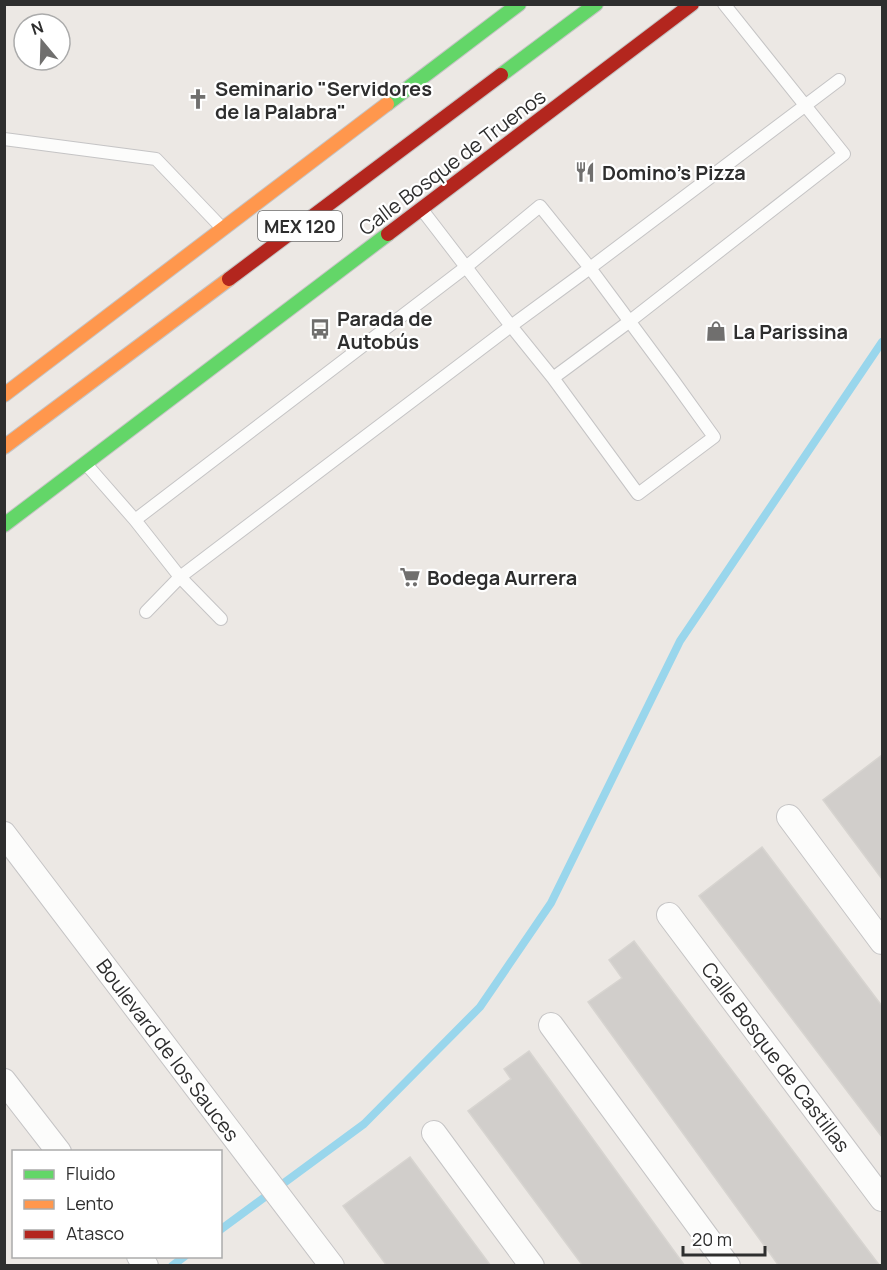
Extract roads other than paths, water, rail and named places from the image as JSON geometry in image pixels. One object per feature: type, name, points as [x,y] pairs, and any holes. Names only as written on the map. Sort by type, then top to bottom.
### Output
[{"type":"street","points":[[4,395],[519,4]]},
{"type":"street","name":"MEX 120","points":[[4,447],[596,4]]},
{"type":"street","name":"Calle Bosque de Truenos","points":[[4,525],[692,4]]},
{"type":"street","points":[[789,817],[882,942]]},
{"type":"street","name":"Boulevard de los Sauces","points":[[4,834],[332,1266]]},
{"type":"street","name":"Calle Bosque de Castillas","points":[[669,915],[882,1199]]},
{"type":"street","points":[[551,1025],[728,1266]]},
{"type":"street","points":[[4,1080],[57,1150]]},
{"type":"street","points":[[434,1133],[532,1266]]},
{"type":"lane","points":[[553,378],[844,154],[724,4]]},
{"type":"lane","points":[[146,612],[180,577],[839,80]]},
{"type":"lane","points":[[4,138],[156,159],[223,229]]},
{"type":"lane","points":[[135,520],[466,267],[540,206],[630,321],[714,437],[638,494],[553,378],[511,326],[466,267],[421,209]]},
{"type":"lane","points":[[85,463],[135,520],[180,577],[221,619]]},
{"type":"waterway","points":[[222,1229],[364,1124],[480,1007],[551,903],[680,641],[882,342]]},
{"type":"waterway","points":[[172,1266],[182,1258]]},
{"type":"place","name":"Seminario \"Servidores de la Palabra\"","points":[[198,99]]},
{"type":"place","name":"Domino's Pizza","points":[[585,172]]},
{"type":"place","name":"Parada de Autobús","points":[[320,329]]},
{"type":"place","name":"La Parissina","points":[[716,331]]},
{"type":"place","name":"Bodega Aurrera","points":[[410,577]]}]
